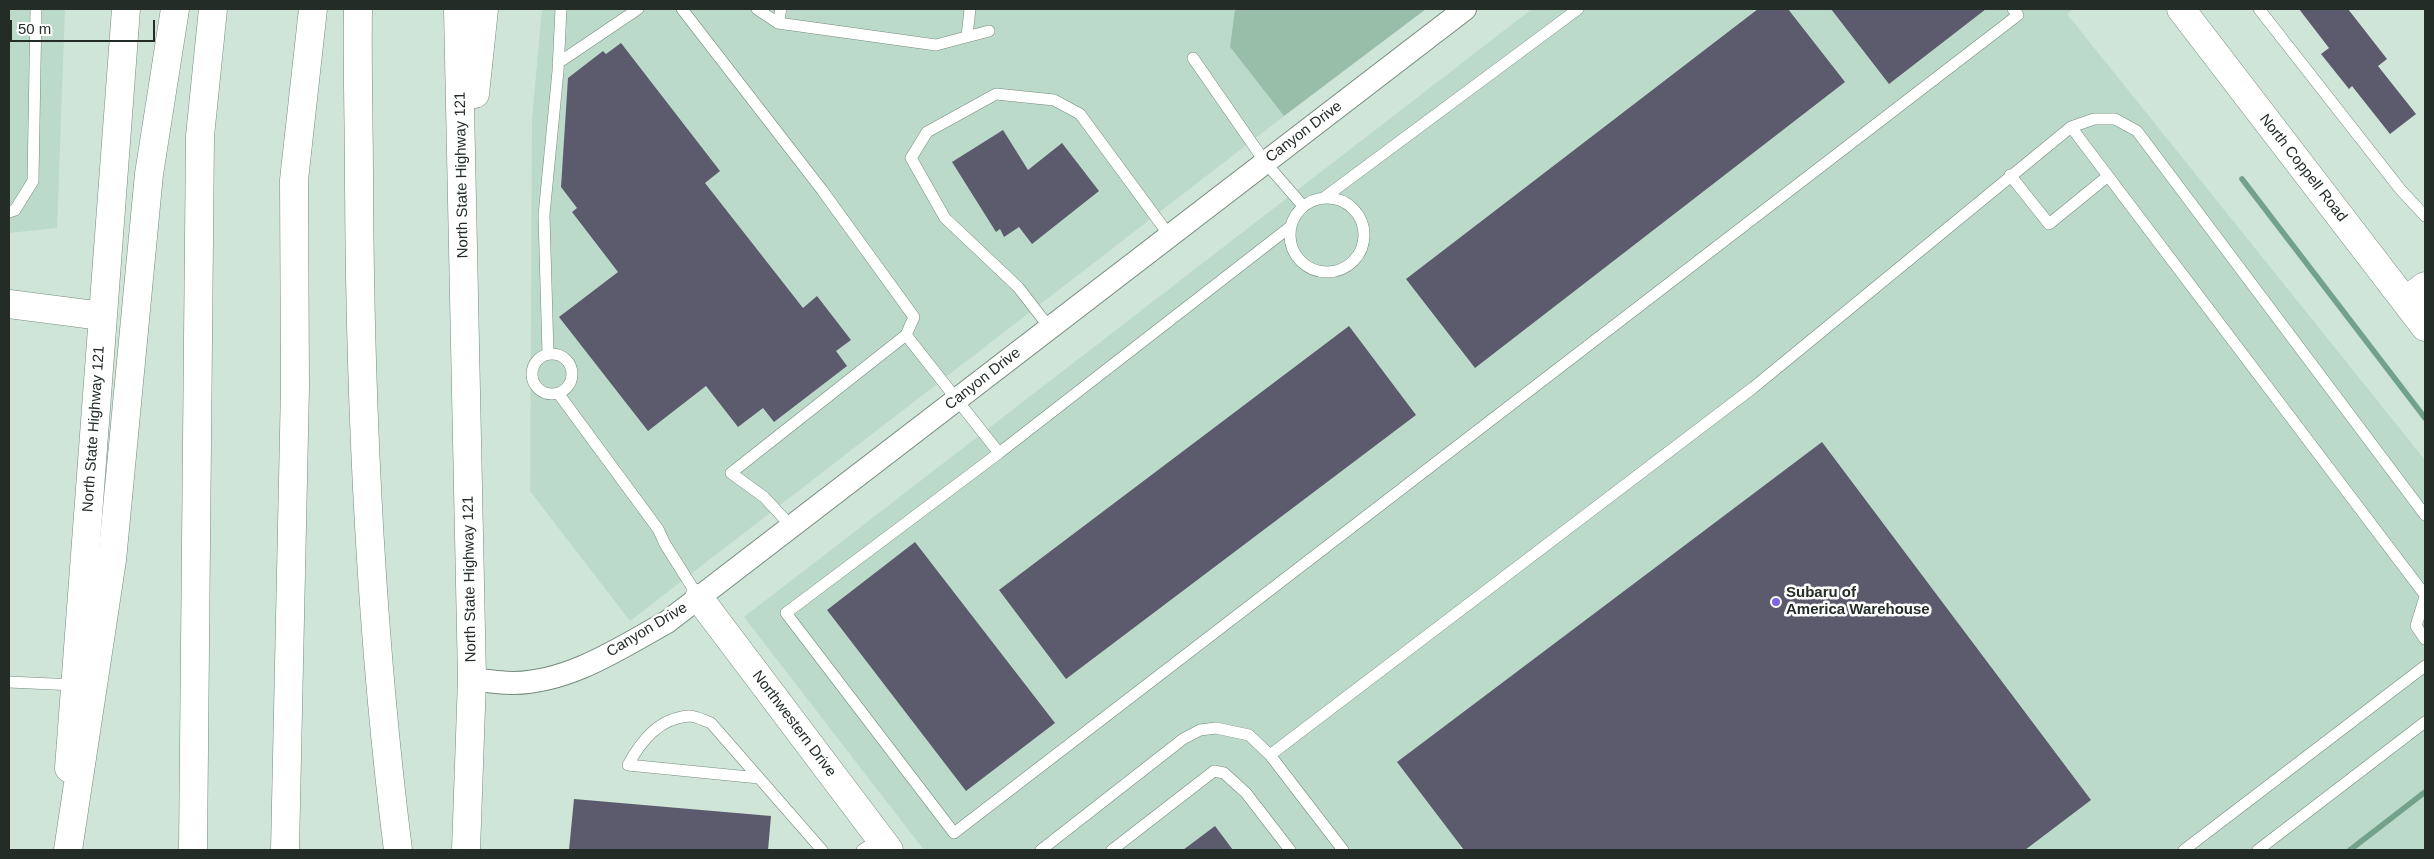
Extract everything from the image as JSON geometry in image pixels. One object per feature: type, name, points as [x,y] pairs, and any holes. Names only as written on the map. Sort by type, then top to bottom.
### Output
[{"type":"main road","points":[[111,9],[116,134]]},
{"type":"main road","name":"North State Highway 121","points":[[64,850],[126,9]]},
{"type":"main road","points":[[68,850],[112,560],[149,174],[175,9]]},
{"type":"main road","points":[[193,850],[200,136],[213,9]]},
{"type":"main road","points":[[285,850],[295,387],[294,180],[313,9]]},
{"type":"main road","points":[[358,9],[360,309],[367,505],[380,681],[398,850]]},
{"type":"main road","name":"North State Highway 121","points":[[458,9],[472,679],[466,850]]},
{"type":"main road","points":[[463,263],[476,82],[484,9]]},
{"type":"main road","name":"North Coppell Road","points":[[2181,9],[2415,294],[2425,326]]},
{"type":"main road","points":[[9,304],[102,316]]},
{"type":"main road","name":"Northwestern Drive","points":[[699,598],[877,846]]},
{"type":"street","name":"Canyon Drive","points":[[472,679],[514,683],[537,680],[579,668],[667,622],[1465,9]]},
{"type":"lane","points":[[9,212],[15,210],[33,181],[36,9]]},
{"type":"lane","points":[[548,354],[544,215],[561,9]]},
{"type":"lane","points":[[558,63],[638,9]]},
{"type":"lane","points":[[682,9],[822,190],[914,317],[906,335],[731,473],[764,497],[791,526]]},
{"type":"lane","points":[[758,9],[778,23],[936,45],[989,31]]},
{"type":"lane","points":[[778,23],[781,9]]},
{"type":"lane","points":[[967,36],[970,9]]},
{"type":"lane","points":[[1326,197],[1578,9]]},
{"type":"lane","points":[[2259,9],[2400,189],[2425,216]]},
{"type":"lane","points":[[1290,227],[999,453],[786,613],[954,833],[2020,11]]},
{"type":"lane","points":[[1193,58],[1265,162],[1303,206]]},
{"type":"lane","points":[[1050,327],[1018,287],[945,218],[911,158],[927,132],[996,94],[1054,100],[1080,114],[1169,236]]},
{"type":"lane","points":[[1270,755],[1754,386],[2071,127],[2094,119],[2115,119],[2137,132],[2425,515]]},
{"type":"lane","points":[[2071,127],[2425,596],[2416,626],[2425,639]]},
{"type":"lane","points":[[2010,175],[2049,224],[2108,176]]},
{"type":"lane","points":[[1326,197],[1338,199],[1358,213],[1363,224],[1364,237],[1362,249],[1356,259],[1346,267],[1334,272],[1322,273],[1305,266],[1292,252],[1289,240],[1290,227],[1294,216],[1303,206],[1313,200],[1326,197]]},
{"type":"lane","points":[[906,335],[955,400],[999,453]]},
{"type":"lane","points":[[548,354],[563,357],[572,369],[570,384],[558,393],[542,392],[533,381],[531,374],[536,361],[548,354]]},
{"type":"lane","points":[[558,393],[658,529],[665,544],[699,598]]},
{"type":"lane","points":[[2184,850],[2425,666]]},
{"type":"lane","points":[[9,682],[75,685]]},
{"type":"lane","points":[[759,778],[628,765],[648,733],[669,721],[690,716],[711,723],[822,850]]},
{"type":"lane","points":[[2258,850],[2425,722]]},
{"type":"lane","points":[[1041,850],[1183,739],[1200,730],[1216,728],[1249,735],[1270,755],[1342,850]]},
{"type":"lane","points":[[1112,850],[1214,771],[1224,773],[1246,793],[1290,850]]},
{"type":"shaded area","points":[[9,9],[65,9],[57,228],[9,233]]},
{"type":"shaded area","points":[[542,9],[1235,9],[1230,47],[1284,116],[630,621],[530,491],[532,120]]},
{"type":"shaded area","points":[[1235,9],[1426,9],[1284,116],[1230,47]]},
{"type":"shaded area","points":[[1532,9],[2073,9],[2067,14],[2425,460],[2425,850],[924,850],[744,617]]},
{"type":"building","points":[[1758,9],[1788,9],[1845,82],[1475,368],[1406,279]]},
{"type":"building","points":[[1831,9],[1986,9],[1889,84]]},
{"type":"building","points":[[2299,9],[2348,9],[2387,59],[2378,66],[2416,114],[2390,134],[2352,86],[2349,89],[2321,54],[2329,48]]},
{"type":"building","points":[[621,43],[720,171],[705,183],[803,308],[817,296],[851,340],[836,351],[847,366],[774,422],[763,408],[738,427],[706,386],[648,431],[559,317],[618,272],[572,212],[577,208],[561,187],[568,78],[603,51],[606,54]]},
{"type":"building","points":[[1003,130],[1028,170],[1062,143],[1099,191],[1032,244],[1019,227],[1004,237],[1000,229],[996,232],[952,162]]},
{"type":"building","points":[[1349,326],[1416,415],[1066,679],[999,590]]},
{"type":"building","name":"Subaru of America Warehouse","points":[[1822,442],[2091,800],[2025,850],[1464,850],[1397,762]]},
{"type":"building","points":[[915,542],[1055,723],[966,791],[827,610]]},
{"type":"building","points":[[574,799],[771,816],[768,850],[569,850]]},
{"type":"building","points":[[1215,826],[1233,850],[1183,850]]},
{"type":"waterway","points":[[2242,179],[2425,418]]},
{"type":"waterway","points":[[2350,850],[2425,792]]},
{"type":"place","name":"Subaru of America Warehouse","points":[[1776,602]]}]
